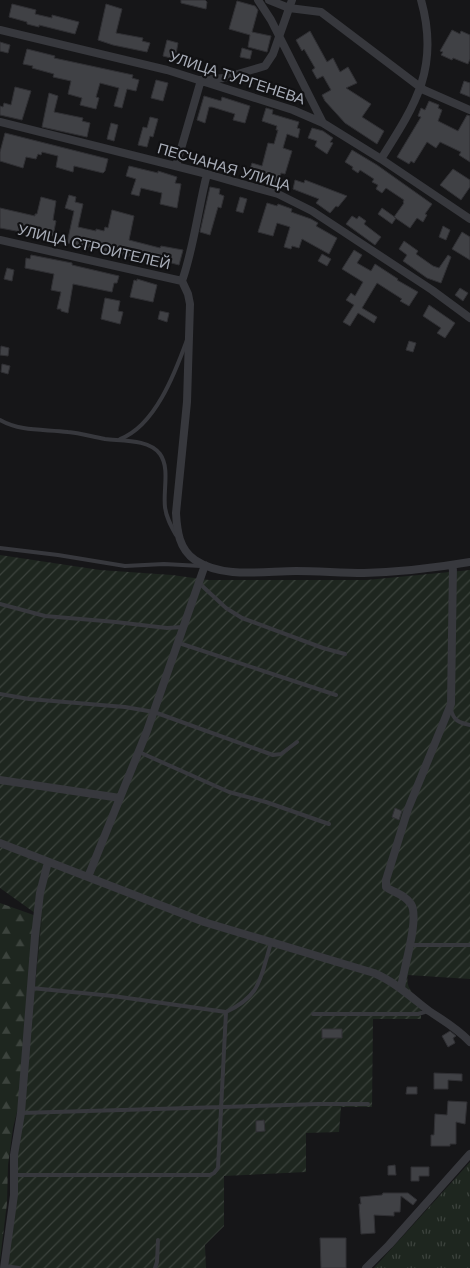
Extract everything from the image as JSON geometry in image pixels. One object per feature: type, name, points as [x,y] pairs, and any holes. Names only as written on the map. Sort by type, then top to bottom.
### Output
[{"type":"street","points":[[258,0],[279,36],[323,123]]},
{"type":"street","points":[[269,0],[289,8],[315,10],[328,16],[421,88],[470,110]]},
{"type":"street","points":[[176,166],[201,80],[224,78],[265,66],[273,54],[292,0]]},
{"type":"street","points":[[381,159],[411,111],[421,88],[428,44],[421,0]]},
{"type":"street","name":"УЛИЦА ТУРГЕНЕВА","points":[[0,30],[130,60],[279,104],[323,123],[381,159],[470,219]]},
{"type":"street","name":"ПЕСЧАНАЯ УЛИЦА","points":[[0,122],[207,174],[261,189],[296,203],[411,276],[470,318]]},
{"type":"street","points":[[207,174],[189,260],[182,280],[190,304],[187,402],[176,528],[186,552],[195,560],[205,565],[245,573],[302,571],[365,573],[470,562]]},
{"type":"street","name":"УЛИЦА СТРОИТЕЛЕЙ","points":[[0,240],[182,280]]},
{"type":"street","points":[[88,877],[154,712],[205,565]]},
{"type":"street","points":[[401,988],[414,922],[413,906],[404,896],[386,887],[386,880],[408,808],[451,704],[453,565]]},
{"type":"street","points":[[0,780],[120,798]]},
{"type":"street","points":[[0,843],[204,922],[374,972],[388,979],[456,1028],[470,1042]]},
{"type":"street","points":[[4,1267],[14,1196],[15,1140],[21,1113],[40,893],[48,862]]},
{"type":"street","points":[[366,1268],[470,1154]]},
{"type":"lane","points":[[118,440],[135,432],[149,417],[170,380],[188,335]]},
{"type":"lane","points":[[0,420],[28,429],[67,431],[146,445],[157,451],[164,465],[167,518],[180,541]]},
{"type":"lane","points":[[0,548],[125,566],[164,564],[205,565]]},
{"type":"lane","points":[[199,584],[226,608],[242,618],[345,654]]},
{"type":"lane","points":[[0,604],[45,616],[167,628],[185,626]]},
{"type":"lane","points":[[179,643],[336,695]]},
{"type":"lane","points":[[0,694],[37,700],[125,707],[154,712],[273,755],[281,754],[298,742]]},
{"type":"lane","points":[[451,704],[454,718],[461,723],[470,725]]},
{"type":"lane","points":[[139,752],[222,790],[266,802],[329,824]]},
{"type":"lane","points":[[31,988],[113,996],[226,1012],[240,1005],[255,992],[271,943]]},
{"type":"lane","points":[[409,946],[470,945]]},
{"type":"lane","points":[[313,1014],[418,1014],[429,1010]]},
{"type":"lane","points":[[14,1175],[210,1175],[214,1173],[218,1168],[226,1012]]},
{"type":"lane","points":[[21,1113],[221,1106],[368,1104]]},
{"type":"lane","points":[[155,1268],[158,1240]]},
{"type":"lane","points":[[4,1267],[19,1268]]},
{"type":"green space","points":[[0,555],[100,570],[172,575],[209,580],[367,580],[470,570],[470,979],[408,975],[409,987],[421,1002],[421,1019],[373,1019],[372,1107],[341,1107],[339,1132],[306,1133],[306,1172],[224,1176],[224,1226],[205,1245],[206,1268],[8,1268],[17,1156],[42,918],[0,888]]},
{"type":"green space","points":[[0,903],[42,918],[20,1100],[13,1128],[8,1165],[7,1203],[0,1260]]},
{"type":"green space","points":[[470,1162],[470,1268],[374,1268]]},
{"type":"building","points":[[181,0],[205,0],[207,2],[206,9],[181,3]]},
{"type":"building","points":[[237,1],[255,6],[258,10],[252,32],[271,36],[267,52],[248,47],[250,35],[229,29]]},
{"type":"building","points":[[12,4],[36,10],[35,14],[52,18],[52,15],[79,22],[75,34],[27,24],[27,22],[9,17]]},
{"type":"building","points":[[106,4],[122,9],[116,33],[143,38],[142,41],[150,43],[147,52],[98,40]]},
{"type":"building","points":[[452,30],[460,34],[461,31],[470,35],[470,59],[468,64],[441,55],[443,52],[440,51]]},
{"type":"building","points":[[310,31],[327,62],[333,58],[340,72],[348,67],[357,83],[346,88],[371,104],[362,117],[384,131],[377,144],[345,123],[325,101],[322,95],[331,90],[323,76],[317,79],[312,70],[315,68],[304,49],[302,51],[296,40]]},
{"type":"building","points":[[167,40],[178,43],[176,54],[172,54],[171,58],[163,56]]},
{"type":"building","points":[[0,42],[10,45],[8,53],[0,51]]},
{"type":"building","points":[[242,48],[252,51],[250,59],[240,57]]},
{"type":"building","points":[[27,49],[55,56],[54,58],[133,75],[132,78],[139,80],[136,91],[127,89],[122,108],[114,106],[119,88],[100,83],[96,97],[99,98],[96,109],[80,105],[82,98],[68,94],[71,81],[53,77],[54,74],[23,64]]},
{"type":"building","points":[[156,80],[168,83],[163,101],[151,98]]},
{"type":"building","points":[[464,81],[470,83],[470,97],[460,93]]},
{"type":"building","points":[[15,87],[31,91],[22,120],[0,115],[0,106],[3,107],[4,103],[11,105]]},
{"type":"building","points":[[49,93],[58,96],[54,112],[83,118],[82,121],[90,123],[87,137],[42,127]]},
{"type":"building","points":[[204,96],[221,101],[222,97],[250,106],[245,123],[233,120],[235,114],[212,107],[209,107],[205,123],[197,120]]},
{"type":"building","points":[[429,101],[439,105],[438,108],[442,110],[438,121],[458,131],[467,115],[470,116],[470,162],[459,155],[461,152],[440,142],[436,148],[427,142],[414,163],[411,161],[409,164],[397,157],[421,117],[418,116],[421,108],[425,110]]},
{"type":"building","points":[[266,108],[273,110],[272,114],[299,122],[297,128],[300,129],[298,138],[287,134],[283,148],[292,151],[285,174],[281,173],[279,183],[248,175],[252,163],[262,166],[268,143],[274,144],[278,130],[276,130],[277,126],[262,121]]},
{"type":"building","points":[[150,117],[158,119],[153,137],[150,136],[147,147],[138,145],[143,127],[147,128]]},
{"type":"building","points":[[111,123],[118,125],[114,141],[107,139]]},
{"type":"building","points":[[312,128],[323,131],[333,138],[330,142],[333,143],[327,154],[315,146],[317,141],[308,138]]},
{"type":"building","points":[[5,133],[108,159],[105,171],[103,173],[74,166],[73,172],[56,167],[58,156],[42,152],[41,155],[38,154],[36,159],[26,157],[23,168],[0,161],[0,152]]},
{"type":"building","points":[[352,150],[377,165],[432,204],[425,214],[427,215],[423,222],[417,218],[410,228],[394,217],[404,203],[404,200],[386,188],[382,193],[376,189],[378,185],[372,182],[374,179],[360,170],[358,173],[352,169],[353,167],[345,162]]},
{"type":"building","points":[[129,166],[158,173],[158,171],[177,177],[175,183],[181,184],[177,208],[160,204],[162,193],[141,188],[139,196],[131,194],[136,179],[126,176]]},
{"type":"building","points":[[453,169],[470,180],[470,187],[461,200],[440,185]]},
{"type":"building","points":[[295,180],[304,183],[305,180],[347,196],[330,213],[316,203],[319,199],[293,189]]},
{"type":"building","points":[[210,187],[220,189],[219,194],[224,196],[221,208],[218,207],[210,235],[200,232]]},
{"type":"building","points":[[69,195],[76,197],[75,202],[83,204],[78,227],[104,231],[105,227],[108,228],[112,210],[134,216],[129,240],[160,248],[161,246],[183,250],[179,265],[160,260],[159,263],[67,243],[74,211],[65,208]]},
{"type":"building","points":[[41,197],[56,201],[53,220],[56,221],[53,236],[48,235],[48,237],[0,228],[0,208],[35,216]]},
{"type":"building","points":[[240,197],[247,199],[243,213],[236,211]]},
{"type":"building","points":[[267,203],[277,206],[278,204],[292,209],[291,212],[311,219],[318,223],[316,226],[337,238],[329,254],[302,239],[299,248],[292,246],[291,249],[284,247],[290,227],[277,223],[273,236],[258,232]]},
{"type":"building","points":[[382,208],[396,218],[392,224],[378,214]]},
{"type":"building","points":[[352,216],[357,219],[359,216],[366,221],[364,224],[381,237],[375,245],[346,224]]},
{"type":"building","points":[[443,226],[450,230],[446,240],[439,237]]},
{"type":"building","points":[[462,232],[470,237],[470,260],[452,249]]},
{"type":"building","points":[[404,241],[418,251],[416,254],[433,266],[439,268],[448,255],[451,257],[441,283],[427,278],[403,261],[407,255],[399,249]]},
{"type":"building","points":[[354,250],[362,255],[357,263],[371,271],[375,264],[418,292],[409,306],[400,301],[402,299],[377,283],[362,308],[377,317],[374,323],[358,313],[350,326],[343,322],[354,305],[346,300],[351,293],[355,296],[363,282],[342,269]]},
{"type":"building","points":[[322,254],[331,259],[327,266],[318,261]]},
{"type":"building","points":[[31,255],[72,263],[72,265],[119,276],[117,283],[114,283],[112,292],[73,284],[68,313],[57,309],[61,292],[51,290],[54,274],[25,268],[26,258],[30,259]]},
{"type":"building","points":[[7,268],[14,270],[12,281],[4,279]]},
{"type":"building","points":[[137,279],[157,285],[153,302],[130,297],[134,280],[137,281]]},
{"type":"building","points":[[460,288],[468,293],[463,301],[455,295]]},
{"type":"building","points":[[105,298],[120,301],[118,311],[123,312],[120,324],[101,319]]},
{"type":"building","points":[[429,305],[455,323],[445,338],[437,333],[441,328],[423,316]]},
{"type":"building","points":[[160,311],[169,313],[167,322],[158,319]]},
{"type":"building","points":[[409,341],[416,343],[413,352],[406,350]]},
{"type":"building","points":[[1,346],[9,348],[8,356],[0,355]]},
{"type":"building","points":[[2,364],[10,366],[8,374],[1,372]]},
{"type":"building","points":[[395,808],[402,811],[399,820],[392,817]]},
{"type":"building","points":[[322,1029],[342,1029],[342,1038],[322,1038]]},
{"type":"building","points":[[450,1031],[456,1036],[453,1038],[455,1043],[448,1047],[442,1036]]},
{"type":"building","points":[[434,1073],[462,1074],[462,1081],[448,1080],[448,1089],[434,1089]]},
{"type":"building","points":[[407,1087],[417,1087],[417,1094],[406,1094]]},
{"type":"building","points":[[448,1101],[467,1102],[465,1124],[456,1122],[456,1144],[450,1144],[450,1146],[431,1146],[431,1135],[434,1135],[435,1114],[447,1115]]},
{"type":"building","points":[[264,1120],[265,1131],[256,1132],[256,1121]]},
{"type":"building","points":[[395,1165],[396,1175],[388,1175],[388,1166]]},
{"type":"building","points":[[411,1167],[429,1167],[429,1176],[419,1176],[419,1181],[411,1181]]},
{"type":"building","points":[[383,1193],[408,1193],[417,1200],[413,1205],[401,1196],[400,1212],[394,1212],[394,1216],[374,1215],[375,1233],[361,1234],[360,1197],[382,1195]]},
{"type":"building","points":[[320,1238],[346,1238],[346,1268],[321,1268]]}]
